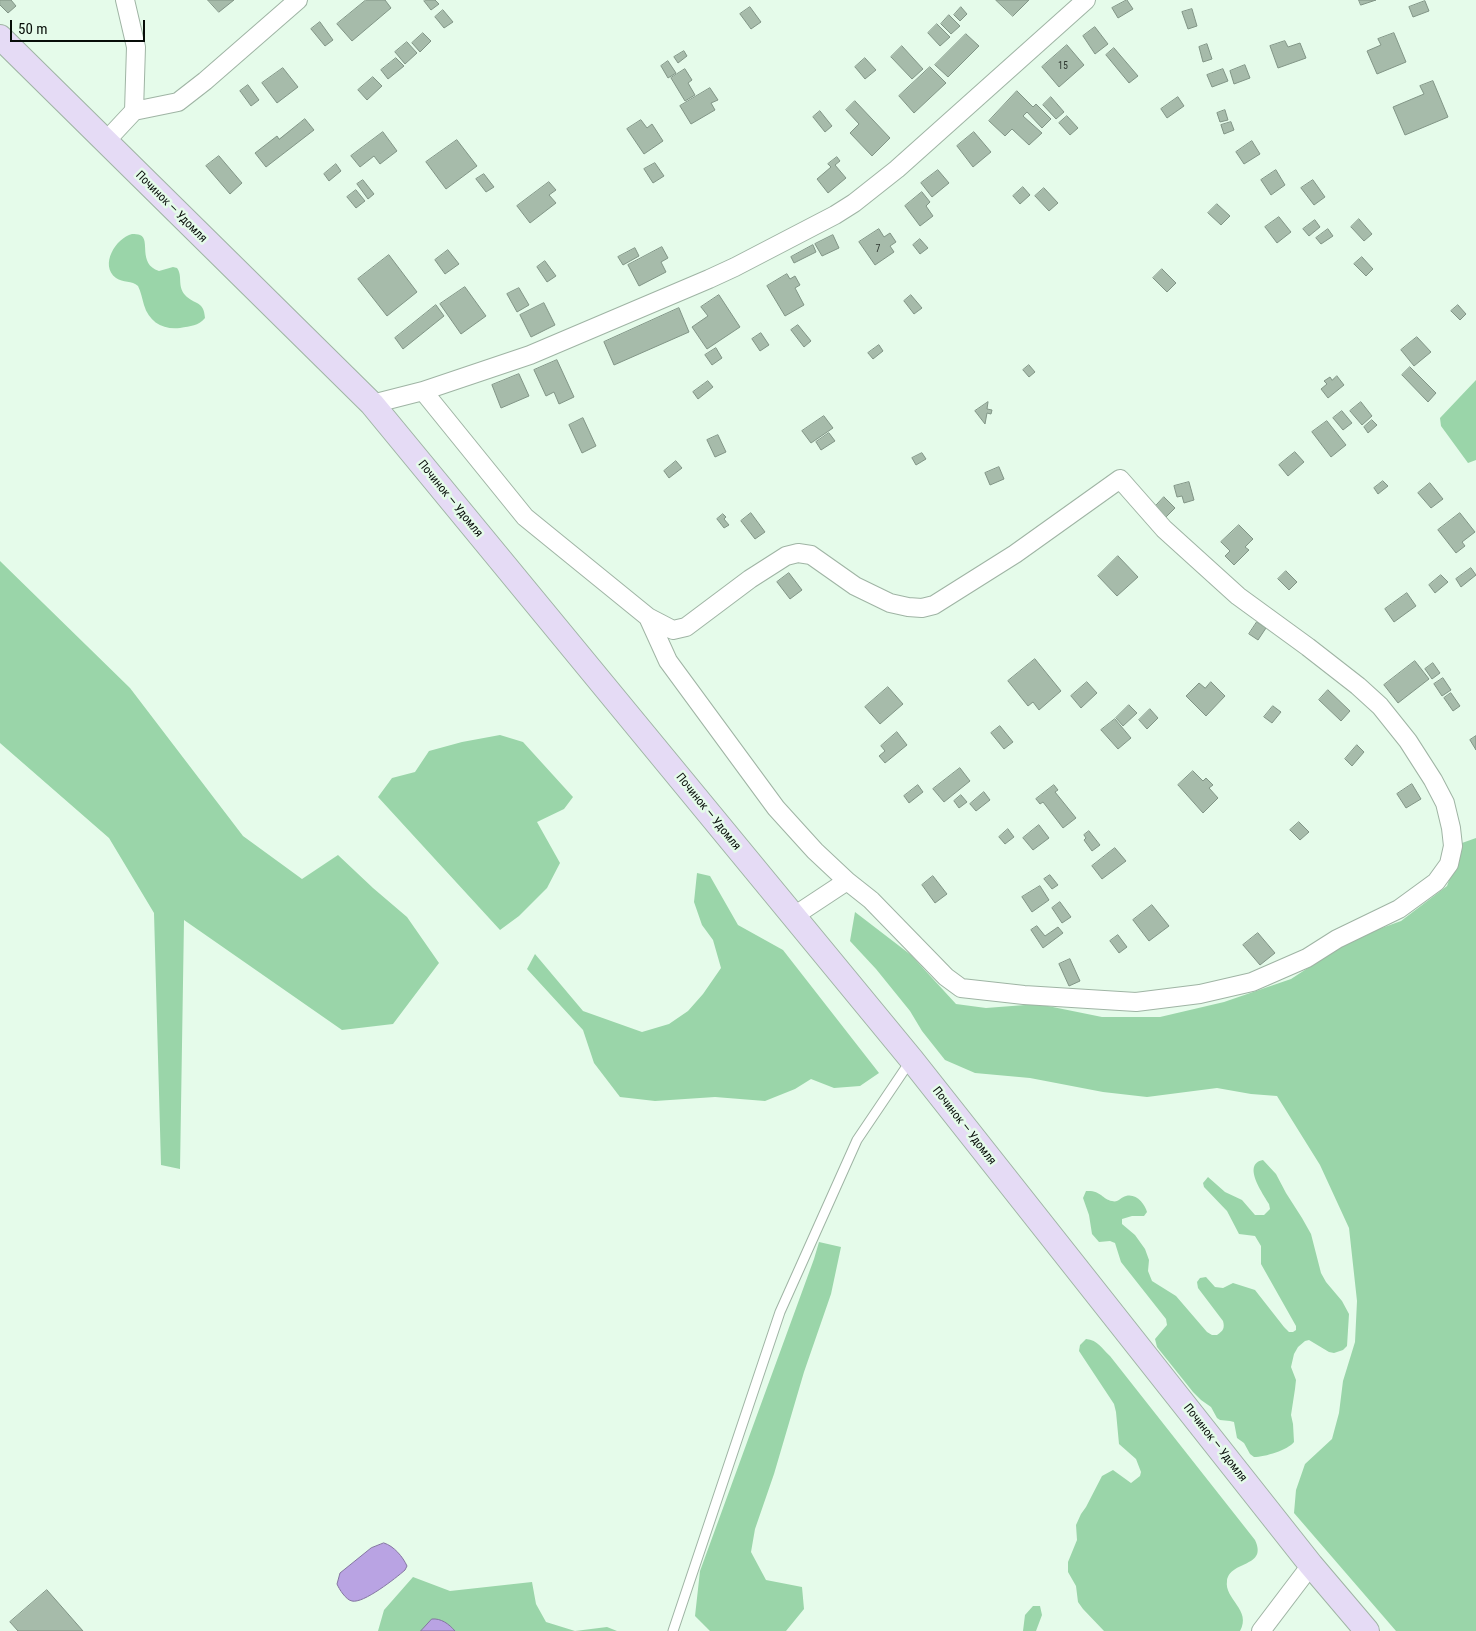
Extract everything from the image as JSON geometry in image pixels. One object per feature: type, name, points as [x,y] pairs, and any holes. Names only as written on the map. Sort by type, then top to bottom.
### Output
[{"type":"main road","name":"Починок — Удомля","points":[[0,37],[372,404],[912,1060],[1311,1564],[1367,1631]]},
{"type":"street","points":[[125,0],[136,47],[134,111]]},
{"type":"street","points":[[105,142],[134,111],[178,102],[298,0]]},
{"type":"street","points":[[372,404],[423,391],[530,355],[735,267],[835,215],[854,204],[897,169],[1086,0]]},
{"type":"street","points":[[423,391],[525,517],[648,617],[673,630],[686,627],[771,565],[786,556],[798,553],[811,555],[855,586],[890,603],[908,608],[922,608],[934,605],[1015,554],[1120,479],[1164,528],[1238,596],[1316,652],[1380,706],[1408,741],[1445,803],[1453,846],[1449,864],[1436,882],[1399,908],[1337,939],[1307,958],[1252,982],[1200,994],[1136,1002],[1024,996],[961,988],[946,977],[871,900],[815,852],[776,808],[668,661],[648,617]]},
{"type":"street","points":[[794,916],[847,881]]},
{"type":"street","points":[[1261,1631],[1311,1564]]},
{"type":"lane","points":[[673,1631],[780,1312],[857,1140],[912,1060]]},
{"type":"green space","points":[[132,234],[143,237],[146,258],[152,268],[159,271],[173,267],[177,268],[183,292],[188,298],[203,308],[205,318],[200,323],[180,328],[168,328],[158,324],[146,311],[138,286],[119,280],[111,273],[109,259],[115,246]]},
{"type":"green space","points":[[1476,380],[1476,460],[1468,463],[1441,426],[1440,418]]},
{"type":"green space","points":[[0,561],[130,688],[243,836],[302,879],[338,855],[407,917],[439,963],[393,1024],[342,1030],[184,920],[180,1169],[161,1165],[154,913],[109,838],[0,743]]},
{"type":"green space","points":[[500,735],[523,742],[573,797],[564,809],[537,822],[560,863],[547,888],[519,916],[500,930],[378,797],[392,778],[415,772],[429,751],[462,742]]},
{"type":"green space","points":[[1476,838],[1476,1631],[1396,1631],[1294,1513],[1296,1490],[1305,1464],[1332,1439],[1339,1413],[1343,1381],[1355,1342],[1357,1301],[1349,1228],[1320,1165],[1277,1096],[1217,1088],[1147,1097],[1103,1092],[1030,1078],[975,1073],[945,1060],[922,1031],[910,1011],[876,969],[850,941],[855,912],[911,955],[956,1004],[986,1008],[1038,1004],[1102,1017],[1160,1017],[1224,1002],[1291,979],[1354,938],[1401,921],[1447,886],[1462,843]]},
{"type":"green space","points":[[697,873],[710,876],[738,925],[783,950],[879,1073],[860,1086],[834,1088],[811,1079],[795,1089],[765,1101],[715,1097],[655,1101],[620,1097],[594,1063],[583,1030],[527,969],[535,954],[583,1011],[642,1032],[669,1024],[688,1011],[703,994],[721,968],[713,940],[702,925],[694,902]]},
{"type":"green space","points":[[1263,1160],[1276,1174],[1311,1234],[1321,1273],[1342,1301],[1349,1314],[1347,1346],[1343,1350],[1334,1353],[1329,1352],[1309,1340],[1298,1347],[1294,1354],[1291,1367],[1296,1380],[1291,1415],[1294,1442],[1287,1448],[1264,1456],[1254,1457],[1250,1454],[1244,1443],[1237,1438],[1234,1422],[1217,1418],[1211,1407],[1193,1392],[1157,1347],[1155,1339],[1167,1325],[1166,1319],[1121,1262],[1115,1243],[1110,1241],[1099,1242],[1092,1234],[1089,1215],[1083,1198],[1086,1191],[1091,1191],[1112,1201],[1130,1195],[1142,1203],[1147,1212],[1144,1216],[1132,1216],[1122,1219],[1122,1224],[1135,1235],[1145,1249],[1149,1260],[1148,1271],[1152,1281],[1176,1296],[1207,1332],[1217,1335],[1224,1326],[1223,1321],[1198,1288],[1197,1282],[1200,1278],[1206,1277],[1215,1287],[1223,1288],[1233,1283],[1255,1290],[1284,1327],[1289,1332],[1293,1332],[1296,1330],[1296,1326],[1261,1264],[1261,1246],[1255,1236],[1239,1234],[1227,1211],[1204,1187],[1203,1183],[1208,1177],[1225,1192],[1242,1200],[1255,1215],[1264,1215],[1270,1209],[1269,1204],[1259,1187],[1254,1173],[1254,1167]]},
{"type":"green space","points":[[819,1242],[841,1247],[831,1294],[804,1372],[774,1474],[755,1529],[751,1552],[766,1580],[802,1587],[804,1609],[786,1631],[710,1631],[695,1616],[700,1571]]},
{"type":"green space","points":[[1086,1339],[1097,1343],[1110,1356],[1255,1540],[1258,1549],[1257,1555],[1253,1560],[1234,1570],[1227,1581],[1229,1593],[1243,1617],[1240,1631],[1104,1631],[1078,1602],[1076,1586],[1068,1572],[1068,1562],[1077,1540],[1076,1525],[1081,1514],[1102,1476],[1113,1470],[1131,1483],[1140,1476],[1141,1472],[1136,1459],[1119,1444],[1114,1404],[1079,1351],[1080,1345]]},
{"type":"green space","points":[[413,1577],[450,1591],[532,1582],[536,1604],[546,1622],[575,1631],[378,1631],[384,1610]]},
{"type":"green space","points":[[1033,1606],[1040,1606],[1042,1615],[1036,1631],[1023,1631],[1025,1615]]},
{"type":"green space","points":[[607,1627],[617,1631],[575,1631]]},
{"type":"shaded area","points":[[384,1543],[395,1549],[401,1556],[407,1566],[405,1570],[364,1599],[352,1601],[347,1599],[337,1584],[340,1573],[371,1548]]},
{"type":"shaded area","points":[[432,1619],[439,1619],[445,1622],[455,1631],[421,1631]]},
{"type":"building","points":[[0,0],[11,0],[16,6],[8,13],[0,5]]},
{"type":"building","points":[[208,0],[234,0],[219,12]]},
{"type":"building","points":[[366,0],[385,0],[391,8],[352,41],[337,24]]},
{"type":"building","points":[[425,0],[435,0],[439,4],[431,10]]},
{"type":"building","points":[[996,0],[1029,0],[1013,16]]},
{"type":"building","points":[[1127,0],[1133,9],[1118,18],[1112,8]]},
{"type":"building","points":[[1359,0],[1376,0],[1361,5]]},
{"type":"building","points":[[1425,1],[1429,11],[1413,17],[1409,7]]},
{"type":"building","points":[[750,7],[761,22],[751,29],[740,14]]},
{"type":"building","points":[[961,7],[967,14],[960,21],[954,15]]},
{"type":"building","points":[[1192,9],[1197,26],[1188,29],[1182,12]]},
{"type":"building","points":[[443,10],[453,22],[444,28],[435,17]]},
{"type":"building","points":[[949,15],[960,26],[951,34],[941,24]]},
{"type":"building","points":[[320,22],[333,40],[325,46],[311,29]]},
{"type":"building","points":[[937,24],[950,37],[940,46],[928,33]]},
{"type":"building","points":[[1095,27],[1108,44],[1095,54],[1083,36]]},
{"type":"building","points":[[423,33],[431,41],[420,52],[412,43]]},
{"type":"building","points":[[1394,33],[1406,62],[1377,74],[1367,51],[1381,45],[1378,39]]},
{"type":"building","points":[[966,34],[979,46],[948,77],[935,65]]},
{"type":"building","points":[[1285,41],[1288,47],[1300,43],[1306,58],[1278,68],[1270,46]]},
{"type":"building","points":[[407,42],[417,53],[405,64],[395,52]]},
{"type":"building","points":[[1207,44],[1212,59],[1203,62],[1199,47]]},
{"type":"building","points":[[1067,45],[1084,65],[1059,87],[1042,67]]},
{"type":"building","points":[[902,46],[923,69],[912,79],[891,57]]},
{"type":"building","points":[[1114,48],[1138,76],[1129,83],[1106,55]]},
{"type":"building","points":[[684,51],[687,56],[678,63],[674,57]]},
{"type":"building","points":[[396,58],[404,66],[388,79],[381,70]]},
{"type":"building","points":[[865,58],[876,70],[865,79],[855,67]]},
{"type":"building","points":[[668,61],[676,73],[668,78],[661,66]]},
{"type":"building","points":[[1245,65],[1250,78],[1234,84],[1230,71]]},
{"type":"building","points":[[930,67],[946,83],[914,113],[899,96]]},
{"type":"building","points":[[283,68],[298,87],[277,103],[262,83]]},
{"type":"building","points":[[685,69],[692,80],[688,83],[695,95],[685,101],[671,78]]},
{"type":"building","points":[[1223,69],[1228,81],[1212,87],[1207,75]]},
{"type":"building","points":[[373,77],[382,86],[367,100],[358,90]]},
{"type":"building","points":[[1433,81],[1448,117],[1405,135],[1393,107],[1424,94],[1420,86]]},
{"type":"building","points":[[248,85],[259,100],[251,106],[240,91]]},
{"type":"building","points":[[710,88],[718,100],[711,103],[715,110],[691,124],[680,106]]},
{"type":"building","points":[[1017,91],[1033,107],[1036,104],[1051,119],[1042,128],[1027,112],[1023,116],[1042,133],[1029,145],[1012,129],[1005,136],[989,121]]},
{"type":"building","points":[[1051,97],[1064,112],[1056,119],[1043,105]]},
{"type":"building","points":[[1178,97],[1184,106],[1167,118],[1161,109]]},
{"type":"building","points":[[855,101],[890,138],[872,156],[850,133],[859,124],[846,110]]},
{"type":"building","points":[[1225,110],[1228,120],[1220,122],[1217,113]]},
{"type":"building","points":[[820,111],[832,126],[825,132],[813,117]]},
{"type":"building","points":[[1067,116],[1078,128],[1070,135],[1059,123]]},
{"type":"building","points":[[305,119],[314,130],[266,167],[255,153],[277,136],[279,139]]},
{"type":"building","points":[[641,120],[647,128],[652,124],[663,141],[644,154],[627,129]]},
{"type":"building","points":[[1231,122],[1234,130],[1224,134],[1221,125]]},
{"type":"building","points":[[383,132],[397,151],[380,164],[374,156],[360,167],[351,156]]},
{"type":"building","points":[[974,132],[991,152],[973,167],[957,146]]},
{"type":"building","points":[[457,140],[477,166],[446,189],[426,162]]},
{"type":"building","points":[[1252,141],[1260,154],[1244,164],[1236,152]]},
{"type":"building","points":[[219,156],[242,183],[230,194],[206,166]]},
{"type":"building","points":[[837,157],[840,161],[835,165],[846,178],[828,193],[817,179],[831,167],[828,164]]},
{"type":"building","points":[[655,163],[664,176],[653,183],[644,169]]},
{"type":"building","points":[[336,164],[341,171],[329,181],[324,174]]},
{"type":"building","points":[[938,170],[949,183],[932,197],[921,183]]},
{"type":"building","points":[[1276,170],[1285,185],[1271,195],[1261,180]]},
{"type":"building","points":[[484,174],[494,187],[486,192],[476,179]]},
{"type":"building","points":[[363,180],[374,194],[368,199],[357,184]]},
{"type":"building","points":[[1313,180],[1325,197],[1314,205],[1301,188]]},
{"type":"building","points":[[549,182],[556,190],[549,195],[556,203],[530,223],[517,206]]},
{"type":"building","points":[[1023,187],[1030,195],[1020,204],[1013,196]]},
{"type":"building","points":[[1044,188],[1058,203],[1049,211],[1035,196]]},
{"type":"building","points":[[356,190],[365,201],[356,208],[347,197]]},
{"type":"building","points":[[922,192],[930,202],[926,206],[933,216],[920,226],[905,206]]},
{"type":"building","points":[[1217,204],[1230,216],[1221,225],[1208,213]]},
{"type":"building","points":[[1279,217],[1291,232],[1277,243],[1265,227]]},
{"type":"building","points":[[1359,219],[1372,234],[1364,241],[1351,227]]},
{"type":"building","points":[[1315,220],[1320,227],[1309,236],[1303,229]]},
{"type":"building","points":[[879,229],[884,237],[890,233],[896,242],[890,246],[894,252],[875,265],[859,242]]},
{"type":"building","points":[[1328,229],[1333,236],[1321,244],[1316,238]]},
{"type":"building","points":[[833,235],[839,248],[822,256],[815,244]]},
{"type":"building","points":[[920,239],[928,248],[920,254],[913,245]]},
{"type":"building","points":[[813,245],[816,252],[794,263],[791,257]]},
{"type":"building","points":[[662,247],[668,258],[661,262],[666,272],[639,286],[628,265]]},
{"type":"building","points":[[635,248],[639,256],[623,265],[618,257]]},
{"type":"building","points":[[448,250],[459,264],[445,274],[435,260]]},
{"type":"building","points":[[389,255],[417,292],[387,316],[358,279]]},
{"type":"building","points":[[1362,257],[1373,269],[1366,276],[1354,264]]},
{"type":"building","points":[[545,261],[556,276],[547,282],[537,267]]},
{"type":"building","points":[[1162,269],[1176,283],[1167,292],[1153,278]]},
{"type":"building","points":[[787,274],[790,279],[795,276],[800,285],[795,288],[804,305],[785,316],[767,286]]},
{"type":"building","points":[[465,287],[486,316],[461,334],[440,304]]},
{"type":"building","points":[[519,288],[529,305],[517,312],[507,294]]},
{"type":"building","points":[[719,295],[740,327],[707,349],[692,327],[708,316],[701,307]]},
{"type":"building","points":[[911,295],[922,308],[914,314],[904,301]]},
{"type":"building","points":[[544,303],[555,325],[531,337],[520,315]]},
{"type":"building","points":[[436,305],[444,316],[403,349],[395,338]]},
{"type":"building","points":[[1458,305],[1466,314],[1460,320],[1451,311]]},
{"type":"building","points":[[679,308],[689,332],[614,365],[604,342]]},
{"type":"building","points":[[798,325],[811,341],[804,347],[791,330]]},
{"type":"building","points":[[761,333],[769,345],[760,351],[752,339]]},
{"type":"building","points":[[1417,337],[1431,352],[1414,366],[1401,350]]},
{"type":"building","points":[[879,345],[883,351],[873,359],[868,353]]},
{"type":"building","points":[[716,348],[722,358],[712,365],[705,355]]},
{"type":"building","points":[[557,360],[574,397],[559,404],[554,392],[546,396],[534,370]]},
{"type":"building","points":[[1029,365],[1035,372],[1029,377],[1023,370]]},
{"type":"building","points":[[1410,367],[1436,393],[1428,402],[1402,375]]},
{"type":"building","points":[[519,374],[529,396],[501,408],[492,385]]},
{"type":"building","points":[[1337,376],[1344,385],[1328,398],[1321,389],[1327,384],[1324,381],[1330,377],[1332,380]]},
{"type":"building","points":[[708,381],[713,387],[698,399],[693,392]]},
{"type":"building","points":[[988,402],[987,409],[992,410],[991,414],[987,413],[985,424],[975,411]]},
{"type":"building","points":[[1361,402],[1372,416],[1362,425],[1350,411]]},
{"type":"building","points":[[1342,411],[1352,423],[1343,430],[1333,418]]},
{"type":"building","points":[[824,416],[833,428],[811,443],[802,431]]},
{"type":"building","points":[[583,418],[596,446],[582,453],[569,425]]},
{"type":"building","points":[[1372,420],[1377,425],[1368,433],[1364,427]]},
{"type":"building","points":[[1327,421],[1346,445],[1331,457],[1312,432]]},
{"type":"building","points":[[829,433],[835,441],[821,450],[816,442]]},
{"type":"building","points":[[718,435],[726,452],[715,457],[707,440]]},
{"type":"building","points":[[1295,452],[1304,462],[1288,476],[1279,465]]},
{"type":"building","points":[[922,453],[926,459],[916,465],[912,458]]},
{"type":"building","points":[[676,461],[682,468],[669,478],[664,471]]},
{"type":"building","points":[[999,467],[1004,479],[990,485],[985,473]]},
{"type":"building","points":[[1383,481],[1388,486],[1378,494],[1374,488]]},
{"type":"building","points":[[1189,482],[1194,500],[1184,503],[1182,496],[1177,497],[1174,486]]},
{"type":"building","points":[[1430,483],[1443,499],[1431,508],[1418,493]]},
{"type":"building","points":[[1164,497],[1175,508],[1164,519],[1153,509]]},
{"type":"building","points":[[751,513],[765,532],[755,539],[741,521]]},
{"type":"building","points":[[1460,513],[1475,532],[1462,542],[1465,546],[1456,553],[1438,530]]},
{"type":"building","points":[[723,514],[726,517],[724,519],[729,525],[724,528],[717,519]]},
{"type":"building","points":[[1239,525],[1253,539],[1245,547],[1249,550],[1234,565],[1225,556],[1230,551],[1221,542]]},
{"type":"building","points":[[1118,556],[1138,577],[1117,596],[1098,576]]},
{"type":"building","points":[[1471,568],[1476,575],[1461,587],[1456,579]]},
{"type":"building","points":[[1286,571],[1297,582],[1289,590],[1278,579]]},
{"type":"building","points":[[789,573],[802,590],[790,599],[777,582]]},
{"type":"building","points":[[1441,575],[1448,582],[1435,593],[1429,585]]},
{"type":"building","points":[[1407,593],[1416,606],[1394,622],[1385,609]]},
{"type":"building","points":[[1257,622],[1266,628],[1258,640],[1249,634]]},
{"type":"building","points":[[1035,659],[1061,691],[1039,710],[1033,702],[1028,706],[1008,681]]},
{"type":"building","points":[[1415,661],[1429,679],[1398,703],[1384,685]]},
{"type":"building","points":[[1433,663],[1440,673],[1432,679],[1425,669]]},
{"type":"building","points":[[1443,678],[1451,690],[1442,696],[1434,684]]},
{"type":"building","points":[[1087,682],[1097,693],[1081,708],[1071,696]]},
{"type":"building","points":[[1211,682],[1225,696],[1206,716],[1186,696],[1199,683],[1205,688]]},
{"type":"building","points":[[888,687],[903,704],[880,724],[865,707]]},
{"type":"building","points":[[1328,690],[1350,711],[1341,721],[1319,700]]},
{"type":"building","points":[[1451,693],[1460,706],[1453,711],[1444,698]]},
{"type":"building","points":[[1129,705],[1137,713],[1123,726],[1116,718]]},
{"type":"building","points":[[1273,706],[1281,712],[1272,723],[1264,717]]},
{"type":"building","points":[[1150,709],[1158,718],[1147,729],[1139,720]]},
{"type":"building","points":[[1115,719],[1131,738],[1118,749],[1101,730]]},
{"type":"building","points":[[1000,726],[1013,742],[1004,749],[991,733]]},
{"type":"building","points":[[897,732],[907,745],[885,763],[879,756],[885,751],[881,746]]},
{"type":"building","points":[[1476,736],[1476,750],[1470,740]]},
{"type":"building","points":[[1357,745],[1364,752],[1352,766],[1345,759]]},
{"type":"building","points":[[960,768],[970,781],[944,802],[933,789]]},
{"type":"building","points":[[1193,771],[1203,781],[1206,778],[1213,785],[1209,788],[1218,798],[1203,813],[1178,785]]},
{"type":"building","points":[[1412,784],[1421,799],[1406,808],[1397,794]]},
{"type":"building","points":[[918,785],[923,792],[909,803],[904,796]]},
{"type":"building","points":[[1054,785],[1058,790],[1055,792],[1076,818],[1063,828],[1043,802],[1040,804],[1036,799]]},
{"type":"building","points":[[984,792],[990,800],[976,811],[970,804]]},
{"type":"building","points":[[961,795],[967,802],[959,808],[954,801]]},
{"type":"building","points":[[1299,822],[1309,832],[1300,840],[1290,830]]},
{"type":"building","points":[[1039,825],[1049,838],[1033,850],[1023,838]]},
{"type":"building","points":[[1008,829],[1014,837],[1005,844],[999,837]]},
{"type":"building","points":[[1089,831],[1100,845],[1092,851],[1084,840],[1086,838],[1084,835]]},
{"type":"building","points":[[1115,848],[1126,861],[1102,879],[1092,866]]},
{"type":"building","points":[[1050,875],[1058,885],[1052,889],[1044,879]]},
{"type":"building","points":[[933,876],[947,894],[935,903],[922,885]]},
{"type":"building","points":[[1040,886],[1049,900],[1032,912],[1022,897]]},
{"type":"building","points":[[1060,902],[1071,917],[1062,923],[1052,908]]},
{"type":"building","points":[[1152,905],[1169,926],[1149,941],[1133,920]]},
{"type":"building","points":[[1037,926],[1045,936],[1058,927],[1063,933],[1043,948],[1031,930]]},
{"type":"building","points":[[1258,933],[1275,953],[1260,965],[1243,945]]},
{"type":"building","points":[[1118,935],[1127,947],[1119,953],[1110,941]]},
{"type":"building","points":[[1070,959],[1080,981],[1069,986],[1059,964]]},
{"type":"building","points":[[47,1590],[83,1631],[18,1631],[10,1622]]}]
